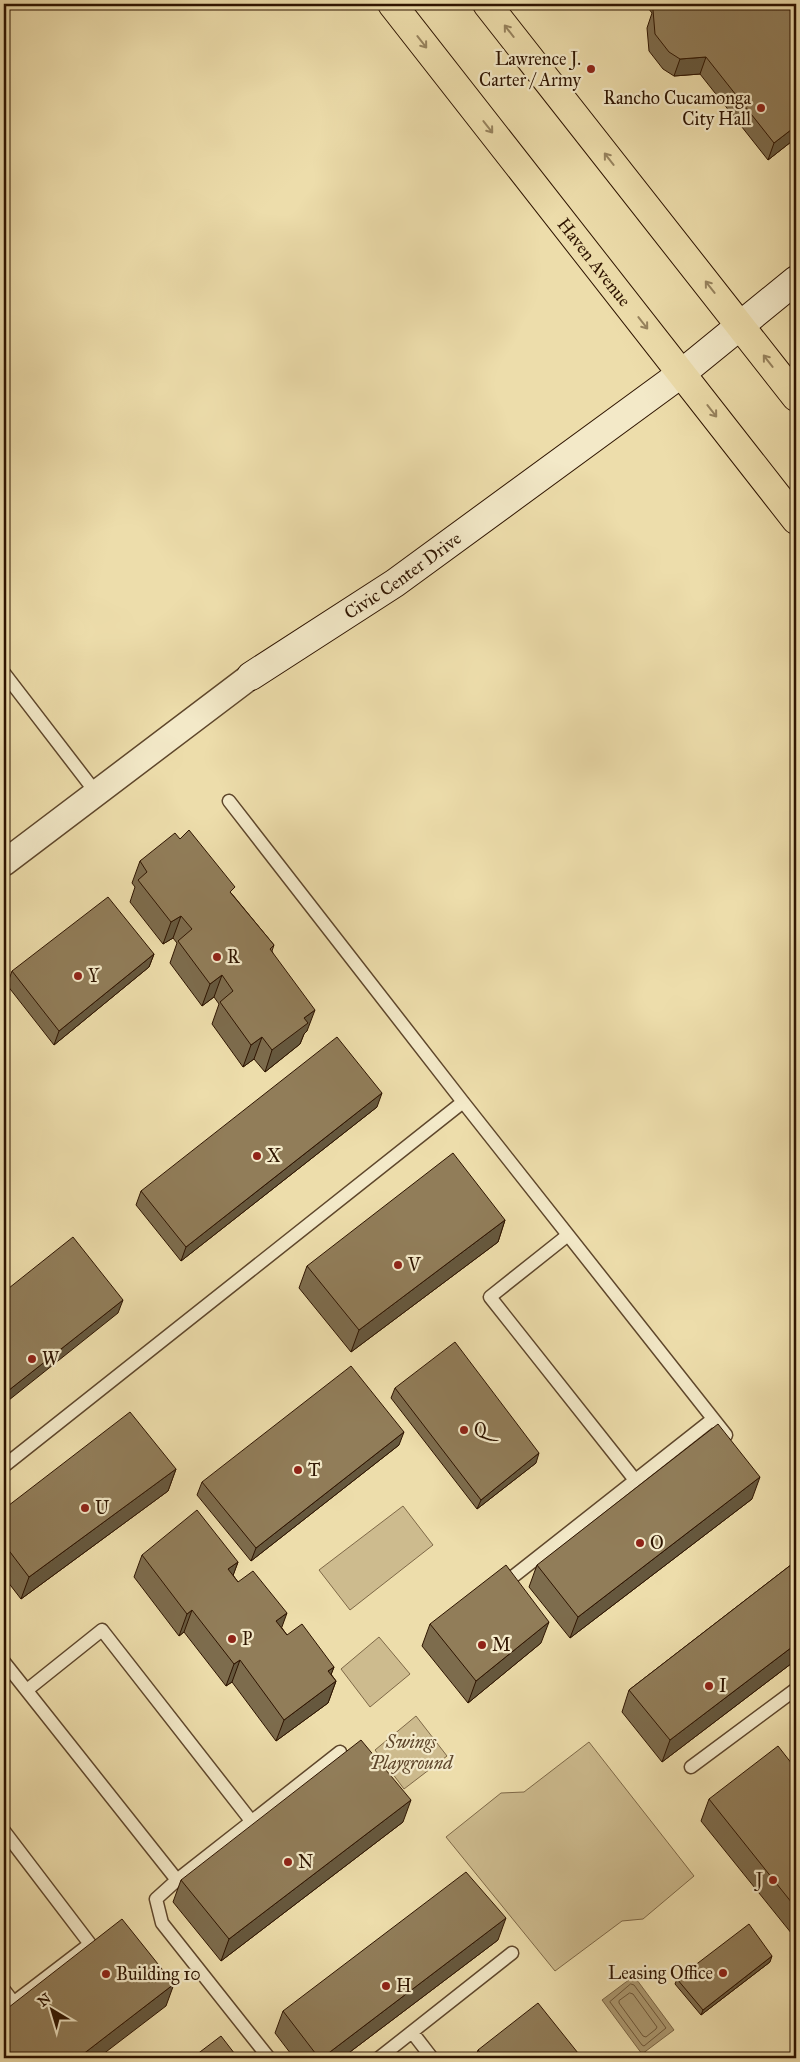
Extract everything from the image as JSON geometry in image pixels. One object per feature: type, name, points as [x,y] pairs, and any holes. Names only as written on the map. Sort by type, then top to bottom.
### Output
[{"type":"main road","name":"Haven Avenue","points":[[392,4],[796,520]]},
{"type":"main road","points":[[487,4],[796,398]]},
{"type":"street","name":"Civic Center Drive","points":[[4,863],[251,676],[394,583],[682,373],[796,280]]},
{"type":"lane","points":[[4,673],[97,794]]},
{"type":"lane","points":[[229,801],[463,1102],[726,1435]]},
{"type":"lane","points":[[4,1466],[463,1102]]},
{"type":"lane","points":[[568,1235],[490,1297],[635,1480]]},
{"type":"lane","points":[[510,1579],[713,1419]]},
{"type":"lane","points":[[27,1690],[102,1630],[252,1822]]},
{"type":"lane","points":[[4,1662],[177,1880]]},
{"type":"lane","points":[[691,1767],[796,1689]]},
{"type":"lane","points":[[269,2058],[162,1923],[156,1899],[177,1880],[340,1752]]},
{"type":"lane","points":[[4,1831],[90,1944],[9,2007],[4,1990]]},
{"type":"lane","points":[[379,2058],[512,1953]]},
{"type":"lane","points":[[412,2032],[432,2058]]},
{"type":"green space","points":[[403,1506],[433,1545],[350,1610],[319,1570]]},
{"type":"green space","points":[[379,1637],[410,1674],[370,1707],[341,1669]]},
{"type":"green space","name":"Swings Playground","points":[[416,1716],[447,1756],[404,1789],[375,1750]]},
{"type":"green space","points":[[589,1742],[694,1876],[643,1919],[622,1921],[555,1971],[446,1837],[501,1793],[524,1792]]},
{"type":"water","points":[[634,1976],[674,2030],[642,2054],[602,2000]]},
{"type":"building","name":"Rancho Cucamonga City Hall","points":[[656,4],[796,4],[796,126],[774,143],[706,57],[680,59],[669,52],[655,34],[653,10]]},
{"type":"building","name":"R","points":[[189,830],[235,887],[230,892],[274,945],[270,949],[315,1010],[304,1018],[308,1023],[272,1050],[262,1037],[251,1045],[220,1002],[233,991],[222,975],[210,984],[178,941],[192,929],[181,916],[171,922],[138,880],[147,872],[140,861],[175,833],[180,839]]},
{"type":"building","name":"Y","points":[[108,897],[154,954],[59,1031],[12,971]]},
{"type":"building","name":"X","points":[[337,1037],[382,1093],[186,1247],[141,1191]]},
{"type":"building","name":"V","points":[[453,1153],[505,1220],[359,1330],[307,1266]]},
{"type":"building","name":"W","points":[[73,1237],[123,1300],[4,1394],[4,1292]]},
{"type":"building","name":"Q","points":[[455,1342],[539,1453],[481,1500],[395,1388]]},
{"type":"building","name":"T","points":[[351,1366],[404,1432],[256,1548],[202,1482]]},
{"type":"building","name":"U","points":[[130,1412],[176,1469],[29,1577],[4,1544],[4,1509]]},
{"type":"building","name":"O","points":[[718,1424],[760,1477],[578,1617],[537,1565]]},
{"type":"building","name":"P","points":[[197,1510],[238,1562],[228,1569],[238,1582],[253,1571],[287,1613],[276,1621],[287,1635],[302,1624],[334,1667],[328,1671],[336,1681],[284,1720],[240,1660],[234,1664],[192,1610],[187,1614],[142,1555]]},
{"type":"building","name":"I","points":[[796,1561],[796,1644],[670,1740],[629,1690]]},
{"type":"building","name":"M","points":[[506,1565],[549,1622],[476,1681],[430,1624]]},
{"type":"building","name":"N","points":[[361,1740],[411,1800],[229,1939],[181,1880]]},
{"type":"building","name":"J","points":[[778,1746],[796,1769],[796,1908],[709,1799]]},
{"type":"building","name":"H","points":[[466,1872],[506,1918],[322,2058],[319,2058],[283,2011]]},
{"type":"building","name":"Building 10","points":[[122,1919],[174,1984],[78,2058],[4,2058],[4,2011]]},
{"type":"building","name":"Leasing Office","points":[[749,1924],[772,1956],[703,2010],[677,1979]]},
{"type":"building","points":[[538,2003],[582,2058],[484,2058],[478,2050]]},
{"type":"building","points":[[221,2036],[238,2058],[192,2058]]},
{"type":"place","name":"Lawrence J. Carter / Army","points":[[591,69]]},
{"type":"place","name":"Rancho Cucamonga City Hall","points":[[761,108]]},
{"type":"place","name":"R","points":[[217,957]]},
{"type":"place","name":"Y","points":[[78,976]]},
{"type":"place","name":"X","points":[[257,1156]]},
{"type":"place","name":"V","points":[[398,1265]]},
{"type":"place","name":"W","points":[[32,1359]]},
{"type":"place","name":"Q","points":[[464,1430]]},
{"type":"place","name":"T","points":[[298,1470]]},
{"type":"place","name":"U","points":[[85,1508]]},
{"type":"place","name":"O","points":[[640,1543]]},
{"type":"place","name":"P","points":[[232,1639]]},
{"type":"place","name":"M","points":[[482,1645]]},
{"type":"place","name":"I","points":[[709,1686]]},
{"type":"place","name":"N","points":[[288,1862]]},
{"type":"place","name":"J","points":[[773,1880]]},
{"type":"place","name":"Leasing Office","points":[[723,1973]]},
{"type":"place","name":"Building 10","points":[[106,1974]]},
{"type":"place","name":"H","points":[[386,1986]]}]
